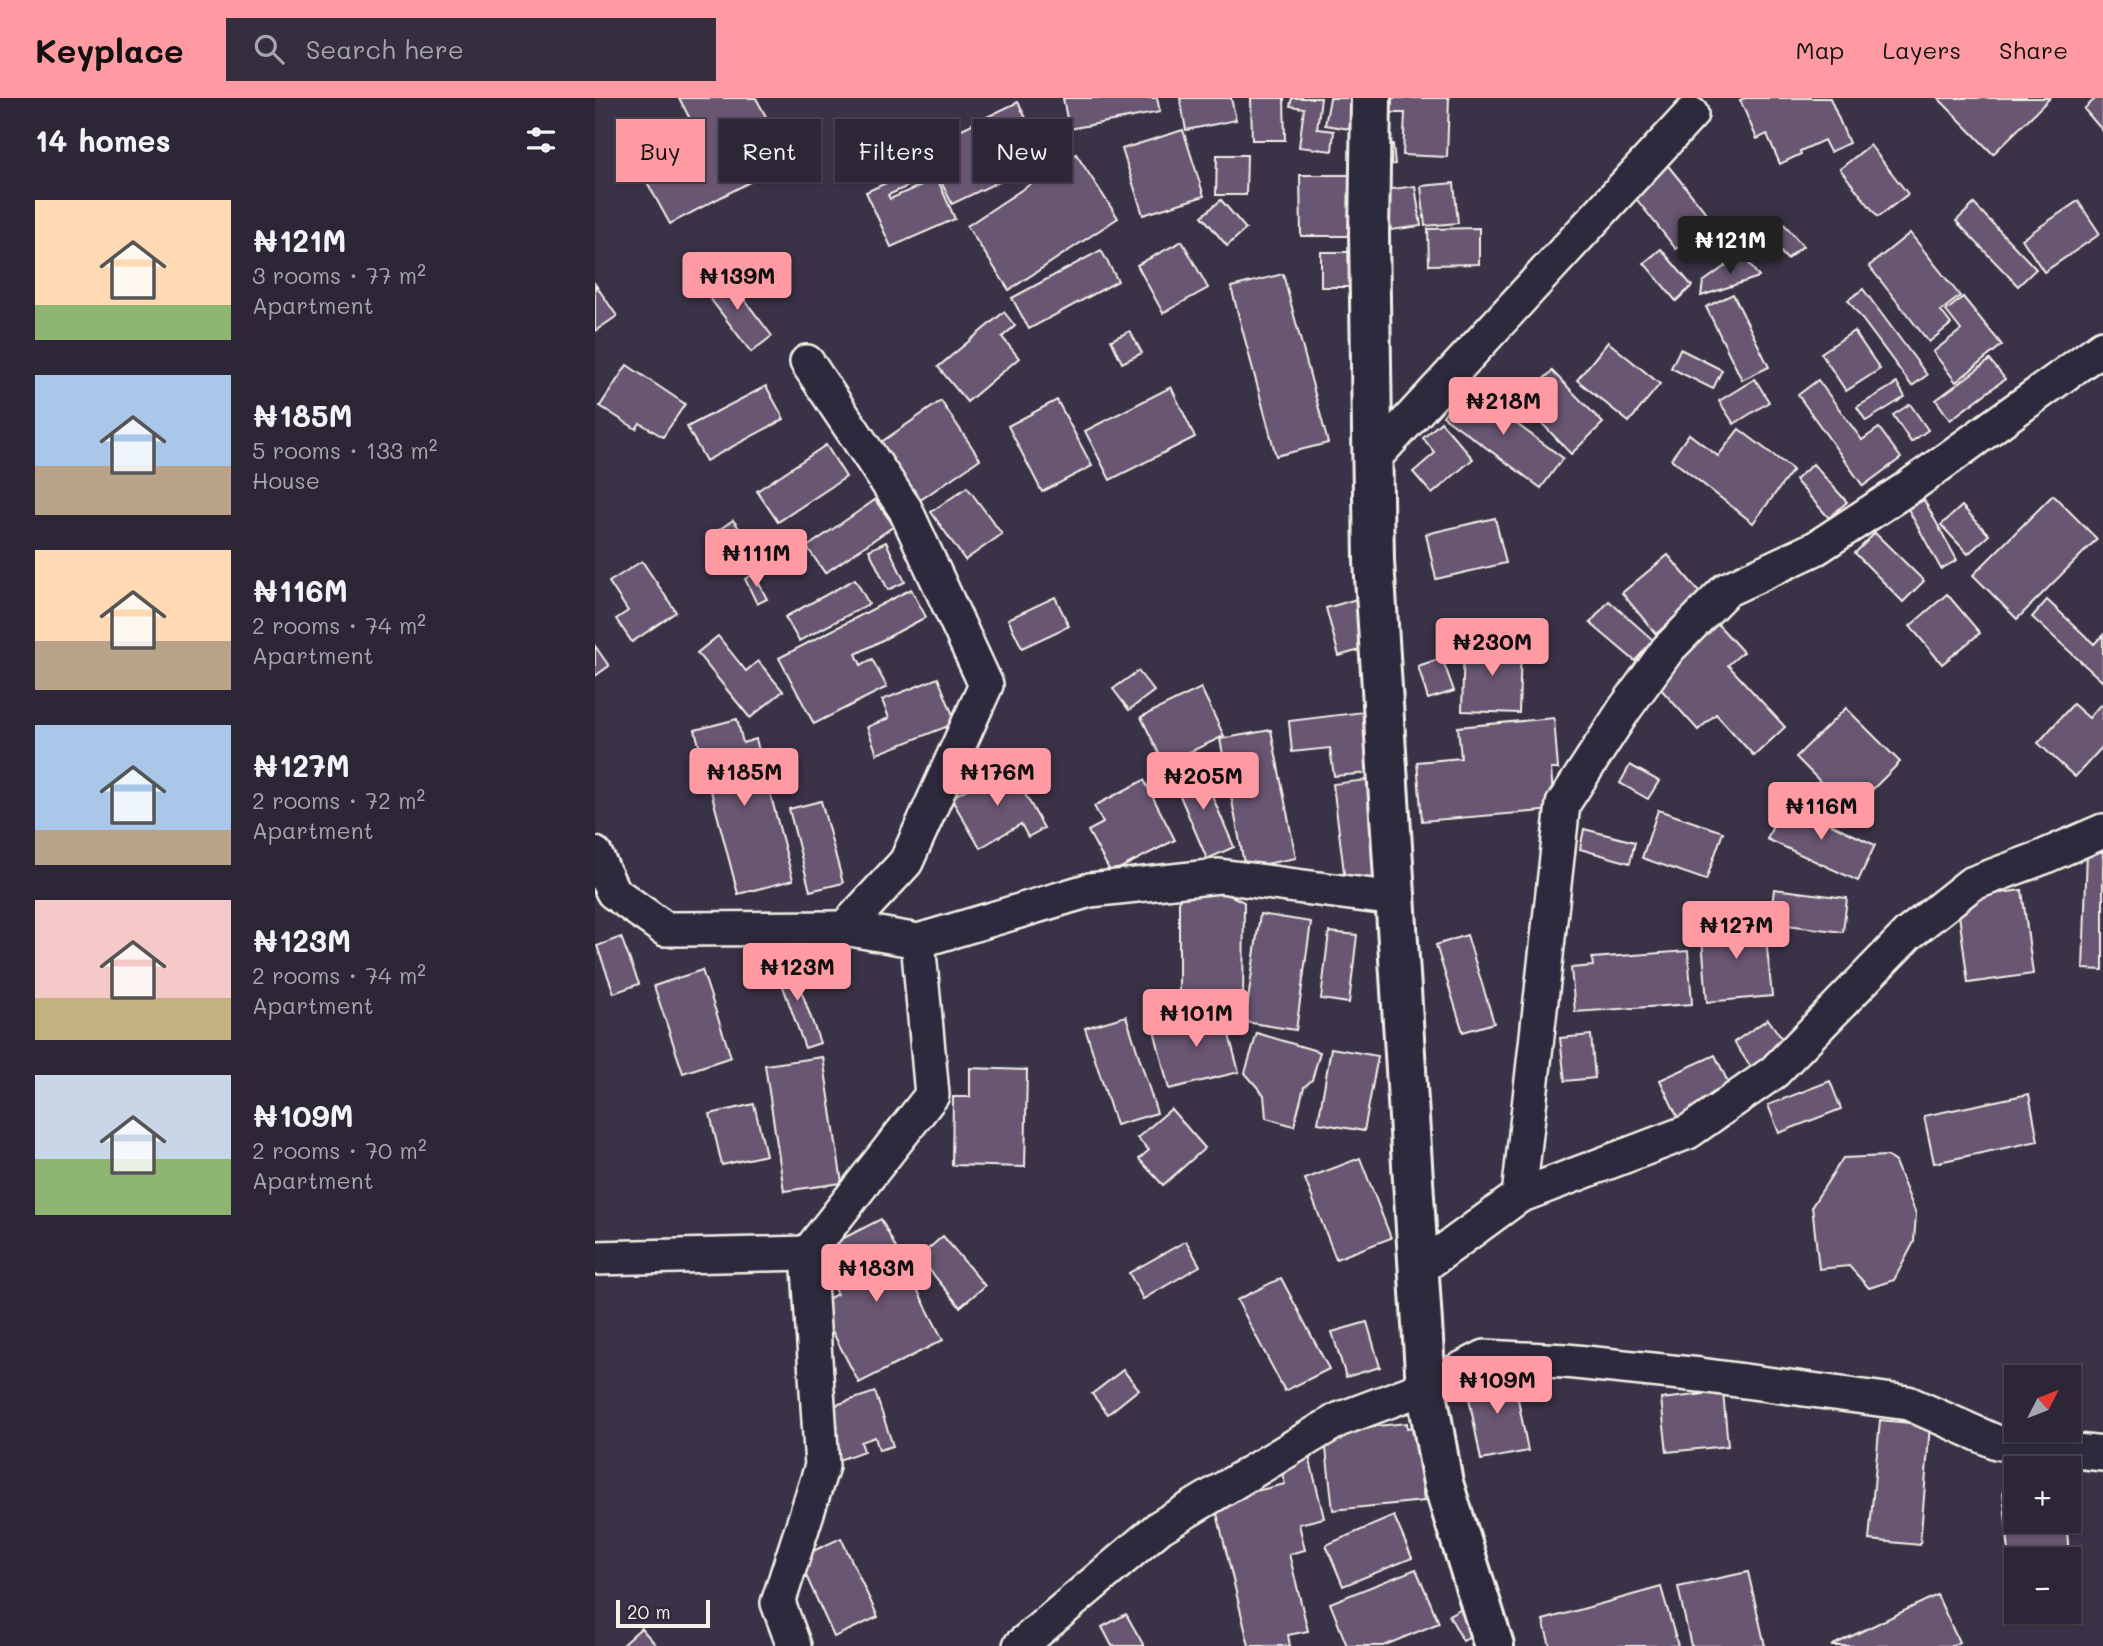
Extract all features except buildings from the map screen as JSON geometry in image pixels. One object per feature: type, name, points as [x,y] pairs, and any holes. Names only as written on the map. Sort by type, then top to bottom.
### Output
[{"type":"street","points":[[1371,98],[1369,234],[1374,561],[1426,1387],[1443,1483],[1494,1646]]},
{"type":"street","points":[[1372,460],[1691,114]]},
{"type":"street","points":[[1519,1196],[1563,804],[1625,710],[1668,649],[1726,590],[1815,548],[1906,489],[2103,347]]},
{"type":"street","points":[[807,362],[905,509],[986,685],[906,862],[845,928]]},
{"type":"street","points":[[1418,1270],[1519,1196],[1688,1132],[1774,1072],[1908,934],[1971,884],[2042,858],[2103,831]]},
{"type":"street","points":[[595,854],[613,892],[665,929],[845,928],[918,941],[1090,890],[1219,876],[1396,899]]},
{"type":"street","points":[[794,1646],[778,1603],[822,1466],[808,1253],[932,1095],[918,941]]},
{"type":"street","points":[[595,1258],[808,1253]]},
{"type":"street","points":[[1020,1646],[1160,1527],[1338,1420],[1426,1387],[1485,1357],[1566,1361],[1700,1375],[1908,1403],[1996,1442],[2103,1454]]}]
